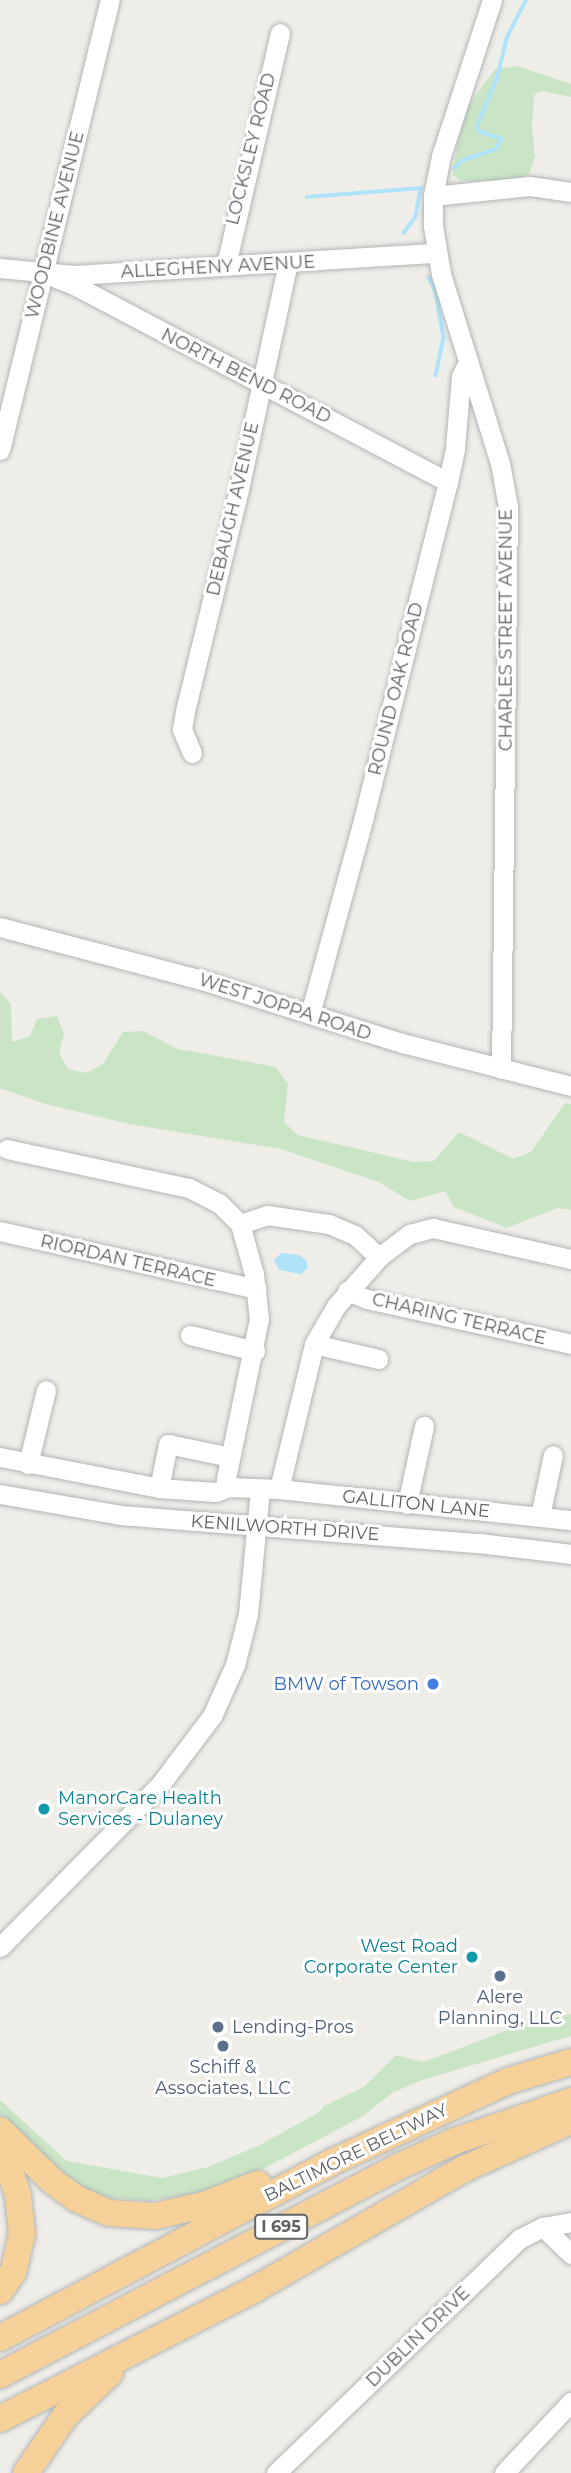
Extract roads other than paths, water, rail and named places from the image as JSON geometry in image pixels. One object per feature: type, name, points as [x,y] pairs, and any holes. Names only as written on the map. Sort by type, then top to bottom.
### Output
[{"type":"highway","name":"BALTIMORE BELTWAY","points":[[0,2338],[330,2163],[508,2081],[571,2063]]},
{"type":"highway","points":[[0,2130],[52,2181],[75,2198],[109,2213],[155,2216],[229,2196],[380,2128],[508,2081]]},
{"type":"highway","name":"BALTIMORE BELTWAY","points":[[0,2375],[400,2166],[455,2141],[571,2102]]},
{"type":"highway","points":[[0,2419],[255,2289],[464,2169],[571,2121]]},
{"type":"highway","points":[[0,2158],[12,2177],[18,2196],[22,2234],[13,2272],[0,2291]]},
{"type":"highway","points":[[26,2473],[46,2441],[85,2394],[148,2345]]},
{"type":"street","name":"WOODBINE AVENUE","points":[[0,450],[110,0]]},
{"type":"street","name":"CHARLES STREET AVENUE","points":[[492,0],[441,156],[433,197],[436,253],[500,463],[508,507],[501,1069]]},
{"type":"street","name":"LOCKSLEY ROAD","points":[[226,265],[279,33]]},
{"type":"street","points":[[433,197],[529,186],[571,192]]},
{"type":"street","name":"ALLEGHENY AVENUE","points":[[0,268],[74,275],[436,253]]},
{"type":"street","name":"DEBAUGH AVENUE","points":[[192,753],[182,729],[186,707],[288,262]]},
{"type":"street","name":"NORTH BEND ROAD","points":[[44,273],[78,287],[448,482]]},
{"type":"street","name":"ROUND OAK ROAD","points":[[310,1014],[363,820],[448,482],[457,435],[461,376],[468,362]]},
{"type":"street","name":"WEST JOPPA ROAD","points":[[0,927],[202,980],[501,1069],[571,1086]]},
{"type":"street","points":[[7,1149],[189,1188],[219,1203],[240,1223],[257,1289],[259,1319],[255,1350],[226,1479],[229,1487]]},
{"type":"street","points":[[240,1223],[267,1215],[328,1224],[355,1235],[379,1257]]},
{"type":"street","points":[[0,1947],[159,1786],[212,1716],[229,1684],[242,1643],[252,1587],[257,1526],[314,1344],[325,1322],[347,1291],[379,1257],[410,1234],[432,1228],[571,1259]]},
{"type":"street","name":"RIORDAN TERRACE","points":[[0,1231],[257,1289]]},
{"type":"street","name":"CHARING TERRACE","points":[[347,1291],[367,1299],[571,1344]]},
{"type":"street","points":[[190,1335],[255,1350]]},
{"type":"street","points":[[314,1344],[378,1359]]},
{"type":"street","points":[[28,1464],[46,1390]]},
{"type":"street","points":[[407,1504],[424,1426]]},
{"type":"street","points":[[159,1488],[168,1444],[230,1457]]},
{"type":"street","points":[[540,1516],[553,1455]]},
{"type":"street","name":"GALLITON LANE","points":[[0,1457],[159,1488],[215,1492],[229,1487],[270,1490],[571,1520]]},
{"type":"street","name":"KENILWORTH DRIVE","points":[[0,1494],[120,1515],[479,1543],[571,1553]]},
{"type":"street","name":"DUBLIN DRIVE","points":[[276,2473],[519,2239],[543,2227],[571,2222]]},
{"type":"street","points":[[543,2227],[571,2253]]},
{"type":"street","points":[[504,2473],[571,2402]]},
{"type":"water","points":[[281,1253],[299,1255],[306,1260],[308,1268],[301,1274],[279,1270],[274,1260]]},
{"type":"waterway","points":[[454,168],[464,160],[496,149],[501,139],[479,132],[477,126],[497,78],[507,37],[526,0]]},
{"type":"waterway","points":[[307,197],[421,188],[416,217],[404,233]]},
{"type":"waterway","points":[[429,277],[436,292],[444,338],[436,375]]},
{"type":"place","name":"BMW of Towson","points":[[433,1684]]},
{"type":"place","name":"ManorCare Health Services - Dulaney","points":[[44,1809]]},
{"type":"place","name":"West Road Corporate Center","points":[[472,1957]]},
{"type":"place","name":"Alere Planning, LLC","points":[[500,1976]]},
{"type":"place","name":"Lending-Pros","points":[[218,2027]]},
{"type":"place","name":"Schiff & Associates, LLC","points":[[223,2046]]}]
